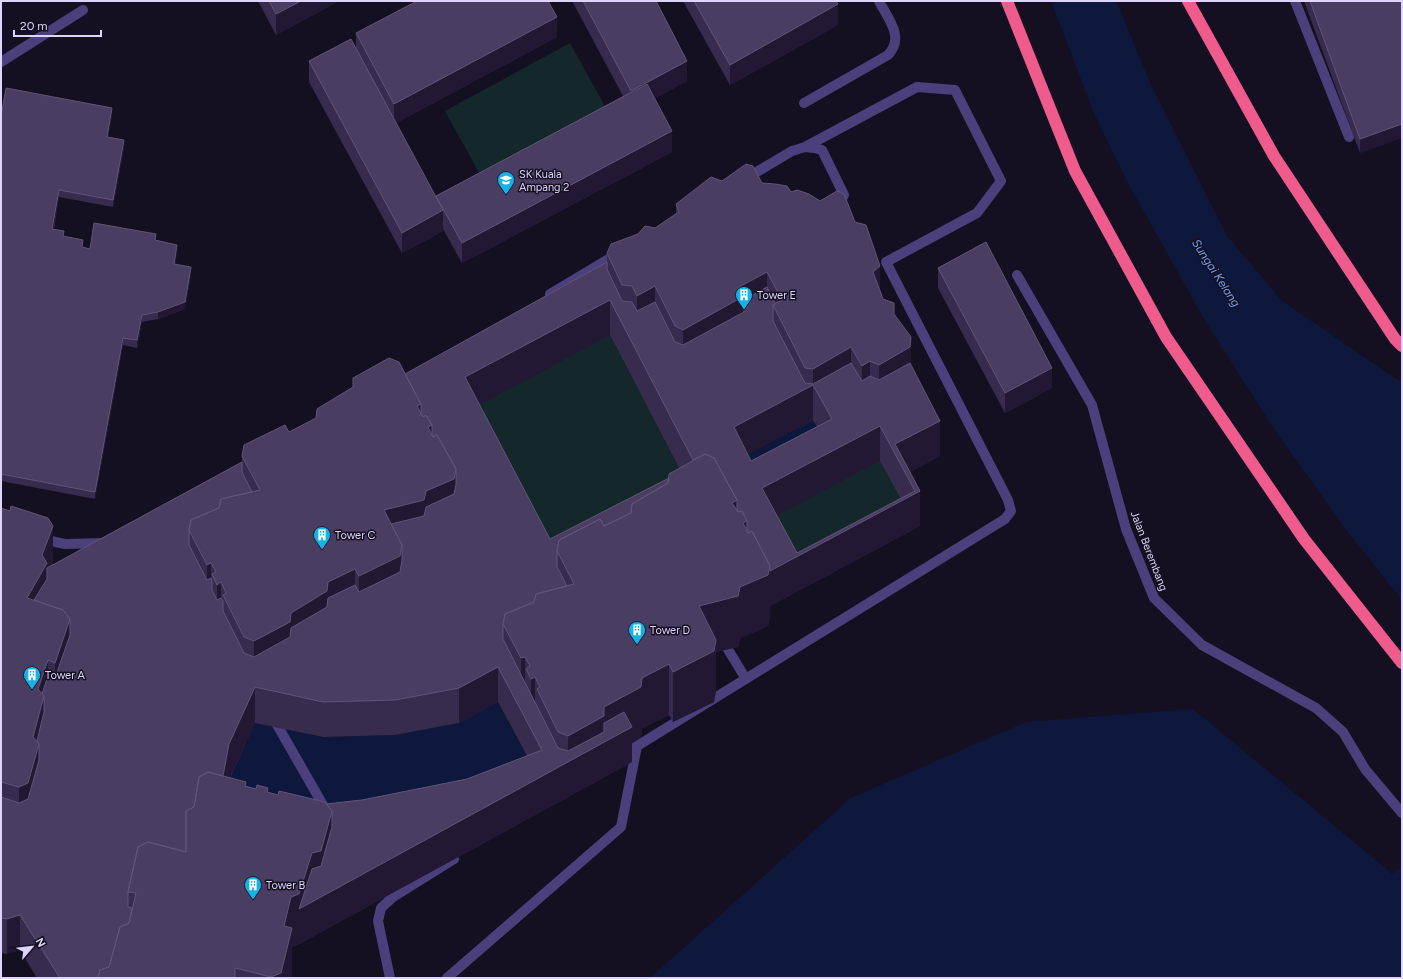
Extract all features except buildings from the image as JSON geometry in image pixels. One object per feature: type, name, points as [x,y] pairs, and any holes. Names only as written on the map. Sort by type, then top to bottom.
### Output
[{"type":"highway","points":[[1007,1],[1075,172],[1166,337],[1304,539],[1402,663]]},
{"type":"highway","points":[[1188,1],[1274,156],[1395,339],[1402,346]]},
{"type":"lane","points":[[804,103],[888,55],[892,50],[896,39],[895,33],[879,1]]},
{"type":"lane","points":[[1295,1],[1349,137]]},
{"type":"lane","points":[[1,62],[83,10]]},
{"type":"lane","points":[[610,763],[637,746],[659,728],[746,679],[1006,519],[1011,511],[1008,500],[886,262],[977,213],[1001,181],[955,90],[917,87],[805,147],[792,151],[741,184]]},
{"type":"lane","points":[[805,147],[822,150],[844,195],[838,205],[825,212]]},
{"type":"lane","points":[[544,298],[626,249]]},
{"type":"lane","name":"Jalan Berembang","points":[[1017,275],[1092,405],[1126,529],[1154,598],[1202,645],[1316,708],[1343,732],[1365,769],[1402,813]]},
{"type":"lane","points":[[29,537],[65,544],[108,543],[114,540]]},
{"type":"lane","points":[[710,636],[720,638],[746,679]]},
{"type":"lane","points":[[268,708],[330,818]]},
{"type":"lane","points":[[447,978],[621,827],[637,746]]},
{"type":"lane","points":[[390,978],[378,920],[379,904],[461,855]]},
{"type":"green space","points":[[570,43],[607,110],[482,178],[445,111]]},
{"type":"green space","points":[[610,335],[695,499],[550,574],[465,412]]},
{"type":"green space","points":[[880,461],[915,526],[797,588],[762,523]]},
{"type":"water","name":"Sungai Kelang","points":[[1051,1],[1116,1],[1152,87],[1227,236],[1282,301],[1402,383],[1402,600],[1347,531],[1274,429],[1204,319],[1128,183],[1094,113]]},
{"type":"water","points":[[813,420],[832,454],[751,496],[734,462]]},
{"type":"water","points":[[498,702],[542,785],[304,841],[229,779],[255,723],[323,737],[395,735],[459,723]]},
{"type":"water","points":[[1193,709],[1402,882],[1402,978],[650,978],[851,798],[1026,722]]},
{"type":"waterway","points":[[1395,877],[1402,872]]},
{"type":"place","name":"SK Kuala Ampang 2","points":[[506,195]]},
{"type":"place","name":"Tower E","points":[[744,310]]},
{"type":"place","name":"Tower C","points":[[322,550]]},
{"type":"place","name":"Tower D","points":[[637,645]]},
{"type":"place","name":"Tower A","points":[[32,690]]},
{"type":"place","name":"Tower B","points":[[253,900]]}]
